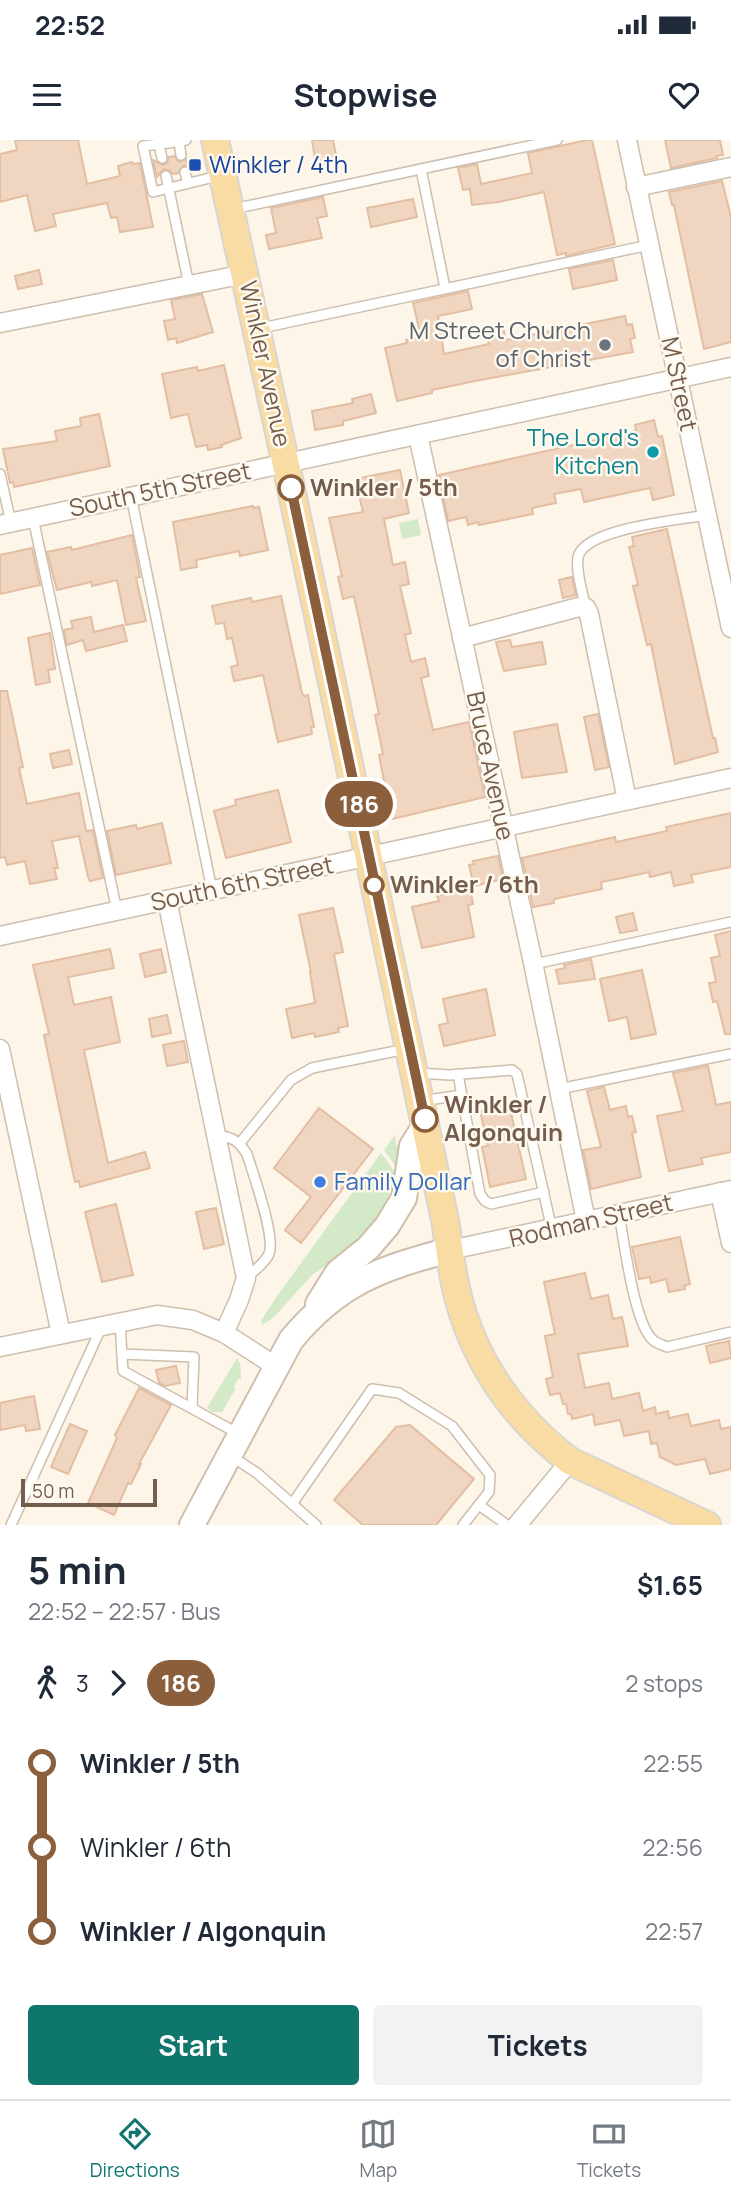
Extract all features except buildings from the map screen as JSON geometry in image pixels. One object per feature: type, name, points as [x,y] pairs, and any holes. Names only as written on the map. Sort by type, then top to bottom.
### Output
[{"type":"main road","name":"Winkler Avenue","points":[[215,140],[286,464],[423,1113],[453,1274],[463,1311],[487,1369],[499,1389],[527,1423],[570,1461],[706,1525]]},
{"type":"main road","points":[[191,1525],[291,1340],[338,1272],[368,1248],[387,1226],[404,1198],[412,1146],[423,1113]]},
{"type":"main road","points":[[303,1326],[337,1296],[369,1276],[402,1263],[450,1250]]},
{"type":"street","name":"M Street","points":[[627,140],[707,515],[725,575],[731,628]]},
{"type":"street","points":[[636,187],[731,167]]},
{"type":"street","points":[[0,323],[245,274]]},
{"type":"street","name":"South 5th Street","points":[[5,524],[731,367]]},
{"type":"street","name":"Bruce Avenue","points":[[418,435],[534,964],[586,1221]]},
{"type":"street","points":[[462,638],[579,607],[586,608],[627,800]]},
{"type":"street","name":"South 6th Street","points":[[0,936],[731,778]]},
{"type":"street","points":[[167,900],[246,1278],[224,1334]]},
{"type":"street","points":[[0,1049],[61,1334]]},
{"type":"street","points":[[725,1191],[731,1243]]},
{"type":"street","name":"Rodman Street","points":[[450,1250],[725,1191]]},
{"type":"street","points":[[0,1347],[157,1315],[193,1320],[224,1334],[276,1367]]},
{"type":"street","points":[[517,1525],[570,1461]]},
{"type":"lane","points":[[231,209],[557,140]]},
{"type":"lane","points":[[181,155],[183,141],[143,146],[153,192],[223,175]]},
{"type":"lane","points":[[162,158],[165,143]]},
{"type":"lane","points":[[421,169],[445,288]]},
{"type":"lane","points":[[185,172],[188,183]]},
{"type":"lane","points":[[166,176],[189,285]]},
{"type":"lane","points":[[257,329],[649,245]]},
{"type":"lane","points":[[0,474],[5,524]]},
{"type":"lane","points":[[131,496],[212,890]]},
{"type":"lane","points":[[586,608],[577,564],[578,556],[586,544],[598,537],[626,529],[707,515]]},
{"type":"lane","points":[[33,518],[117,911]]},
{"type":"lane","points":[[534,964],[731,922]]},
{"type":"lane","points":[[559,1089],[731,1054]]},
{"type":"lane","points":[[240,1143],[291,1080],[312,1068],[411,1060],[439,1075],[512,1070],[517,1074],[552,1230]]},
{"type":"lane","points":[[458,1074],[480,1194],[485,1201],[491,1204],[544,1192]]},
{"type":"lane","points":[[423,1113],[462,1096]]},
{"type":"lane","points":[[216,1136],[232,1137],[247,1154],[270,1233],[270,1252],[263,1263],[246,1278]]},
{"type":"lane","points":[[619,1214],[636,1304],[653,1340],[667,1347],[731,1332]]},
{"type":"lane","points":[[111,1324],[122,1354],[124,1371],[192,1408],[234,1444],[257,1474],[316,1525]]},
{"type":"lane","points":[[11,1525],[111,1324]]},
{"type":"lane","points":[[122,1354],[194,1357],[192,1408]]},
{"type":"lane","points":[[292,1504],[372,1389],[400,1393],[452,1426],[490,1475],[489,1492],[463,1525]]},
{"type":"lane","points":[[479,1505],[507,1525]]},
{"type":"green space","points":[[418,519],[421,535],[402,539],[399,523]]},
{"type":"green space","points":[[395,1135],[396,1145],[399,1145],[399,1171],[384,1150]]},
{"type":"green space","points":[[381,1153],[395,1172],[388,1198],[393,1200],[358,1244],[312,1275],[273,1318],[262,1325],[261,1321],[275,1299]]},
{"type":"green space","points":[[237,1358],[241,1379],[238,1379],[234,1387],[236,1388],[222,1412],[213,1412],[207,1408]]},
{"type":"bus line","name":"186","points":[[291,488],[419,1102],[425,1119]]},
{"type":"place","name":"Winkler / 4th","points":[[195,165]]},
{"type":"place","name":"M Street Church of Christ","points":[[605,345]]},
{"type":"place","name":"The Lord's Kitchen","points":[[653,452]]},
{"type":"place","name":"Winkler / 5th","points":[[291,488]]},
{"type":"place","name":"Winkler / 6th","points":[[374,885]]},
{"type":"place","name":"Winkler / Algonquin","points":[[425,1119]]},
{"type":"place","name":"Family Dollar","points":[[320,1182]]}]
